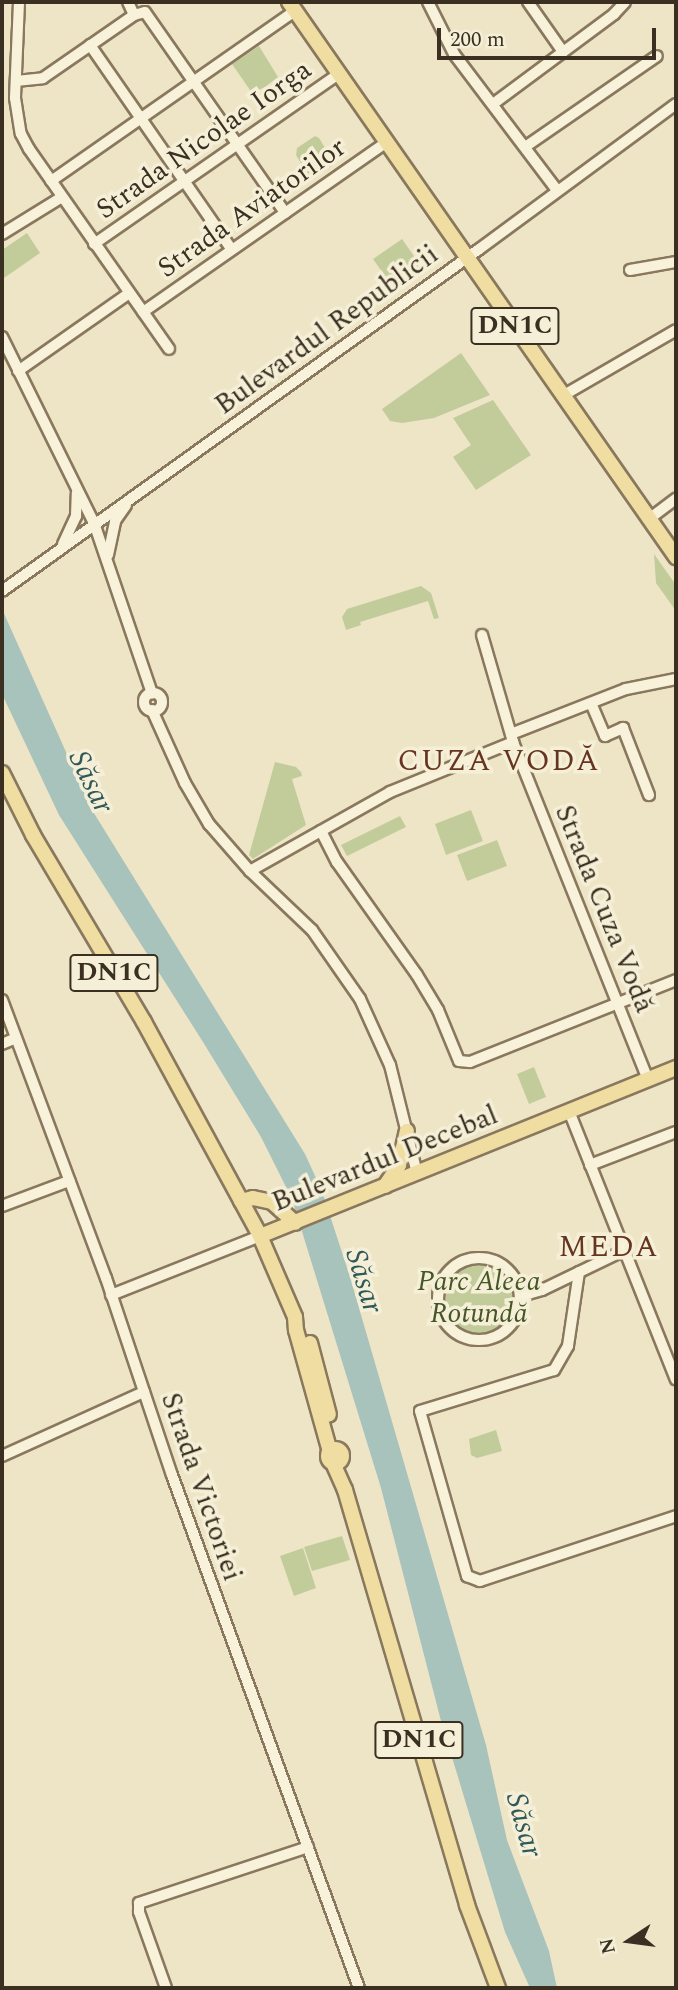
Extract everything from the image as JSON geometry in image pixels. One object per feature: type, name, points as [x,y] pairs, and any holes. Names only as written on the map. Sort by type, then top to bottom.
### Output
[{"type":"main road","name":"DN1C","points":[[292,7],[676,557]]},
{"type":"main road","name":"DN1C","points":[[2,773],[33,835],[144,1022],[260,1236],[295,1317],[305,1328],[345,1490],[463,1892],[498,1988]]},
{"type":"main road","name":"Bulevardul Decebal","points":[[260,1236],[676,1068]]},
{"type":"main road","points":[[385,1186],[400,1165],[407,1131]]},
{"type":"main road","points":[[241,1201],[253,1198],[272,1202],[295,1223]]},
{"type":"street","points":[[19,2],[16,81],[18,125],[29,149],[169,349]]},
{"type":"street","points":[[128,2],[134,15]]},
{"type":"street","points":[[428,2],[446,41],[557,190]]},
{"type":"street","points":[[528,2],[564,52]]},
{"type":"street","points":[[493,104],[614,14],[625,2]]},
{"type":"street","points":[[51,181],[195,81],[292,7]]},
{"type":"street","points":[[16,81],[40,79],[134,15],[146,13],[285,213]]},
{"type":"street","points":[[90,45],[232,250]]},
{"type":"street","points":[[525,147],[656,56]]},
{"type":"street","name":"Strada Nicolae Iorga","points":[[94,244],[339,74]]},
{"type":"street","name":"Bulevardul Republicii","points":[[2,591],[467,258],[676,104]]},
{"type":"street","name":"Strada Aviatorilor","points":[[143,312],[388,145]]},
{"type":"street","points":[[2,234],[62,197]]},
{"type":"street","points":[[631,270],[676,262]]},
{"type":"street","points":[[18,371],[128,294]]},
{"type":"street","points":[[564,395],[676,330]]},
{"type":"street","points":[[2,337],[94,523],[108,558],[149,694],[161,698],[155,709],[162,731],[201,810],[250,872],[312,930],[351,983],[386,1052],[417,1173]]},
{"type":"street","points":[[63,546],[76,516],[77,491]]},
{"type":"street","points":[[649,519],[676,499]]},
{"type":"street","points":[[108,558],[112,530],[128,501]]},
{"type":"street","name":"Strada Cuza Vodă","points":[[482,635],[512,738],[648,1079]]},
{"type":"street","points":[[250,872],[407,783],[626,689],[676,679]]},
{"type":"street","points":[[591,703],[605,736],[623,728],[649,795]]},
{"type":"street","points":[[321,831],[337,862],[417,975],[438,1010],[459,1061],[470,1062],[676,980]]},
{"type":"street","name":"Strada Victoriei","points":[[2,1000],[111,1295],[359,1988]]},
{"type":"street","points":[[2,1044],[16,1038]]},
{"type":"street","points":[[569,1111],[674,1366],[676,1380]]},
{"type":"street","points":[[590,1165],[676,1132]]},
{"type":"street","points":[[2,1206],[69,1181]]},
{"type":"street","name":"Bulevardul Decebal","points":[[111,1295],[260,1236]]},
{"type":"street","points":[[521,1296],[542,1290],[625,1250]]},
{"type":"street","points":[[472,1258],[492,1259],[505,1265],[517,1282],[521,1296],[520,1308],[510,1326],[493,1338],[479,1340],[466,1338],[449,1327],[438,1302],[444,1276],[459,1262],[472,1258]]},
{"type":"street","points":[[579,1272],[568,1346],[560,1364],[554,1370],[420,1411],[465,1572],[471,1580],[480,1581],[676,1516]]},
{"type":"street","points":[[2,1456],[144,1392]]},
{"type":"street","points":[[166,1988],[139,1912],[139,1903],[308,1847]]},
{"type":"green space","points":[[259,46],[278,77],[252,93],[232,64]]},
{"type":"green space","points":[[315,136],[335,164],[311,180],[296,155],[297,148]]},
{"type":"green space","points":[[27,233],[40,253],[4,278],[2,250]]},
{"type":"green space","points":[[402,239],[423,269],[394,289],[373,259]]},
{"type":"green space","points":[[461,353],[490,395],[434,418],[402,423],[390,421],[382,409]]},
{"type":"green space","points":[[493,400],[531,455],[476,490],[453,457],[471,445],[453,418]]},
{"type":"green space","points":[[654,554],[676,585],[676,611],[656,583]]},
{"type":"green space","points":[[421,586],[431,593],[439,618],[434,619],[428,601],[360,622],[361,625],[346,630],[342,617],[347,609]]},
{"type":"green space","points":[[275,762],[296,767],[301,772],[302,776],[292,779],[306,825],[253,859],[249,855]]},
{"type":"green space","points":[[471,810],[483,841],[446,855],[435,824]]},
{"type":"green space","points":[[400,816],[406,827],[347,856],[341,845]]},
{"type":"green space","points":[[497,840],[507,866],[467,881],[457,855]]},
{"type":"green space","points":[[534,1067],[546,1097],[529,1104],[517,1074]]},
{"type":"green space","name":"Parc Aleea Rotundă","points":[[471,1260],[487,1260],[501,1266],[512,1277],[518,1291],[518,1307],[512,1321],[501,1332],[487,1338],[471,1338],[457,1332],[446,1321],[440,1307],[440,1291],[446,1277],[457,1266]]},
{"type":"green space","points":[[496,1430],[502,1451],[477,1458],[471,1455],[469,1439]]},
{"type":"green space","points":[[342,1536],[350,1560],[312,1571],[304,1547]]},
{"type":"green space","points":[[303,1548],[316,1588],[294,1596],[280,1556]]},
{"type":"water","points":[[2,609],[92,810],[305,1154],[322,1191],[350,1277],[486,1745],[507,1840],[549,1951],[557,1988],[530,1988],[505,1932],[441,1721],[381,1488],[292,1199],[261,1137],[59,815],[2,694]]},
{"type":"district","name":"CUZA VODĂ","points":[[499,761]]},
{"type":"district","name":"MEDA","points":[[609,1247]]},
{"type":"water label","name":"Săsar","points":[[91,782]]},
{"type":"water label","name":"Săsar","points":[[364,1281]]},
{"type":"water label","name":"Săsar","points":[[524,1825]]}]
